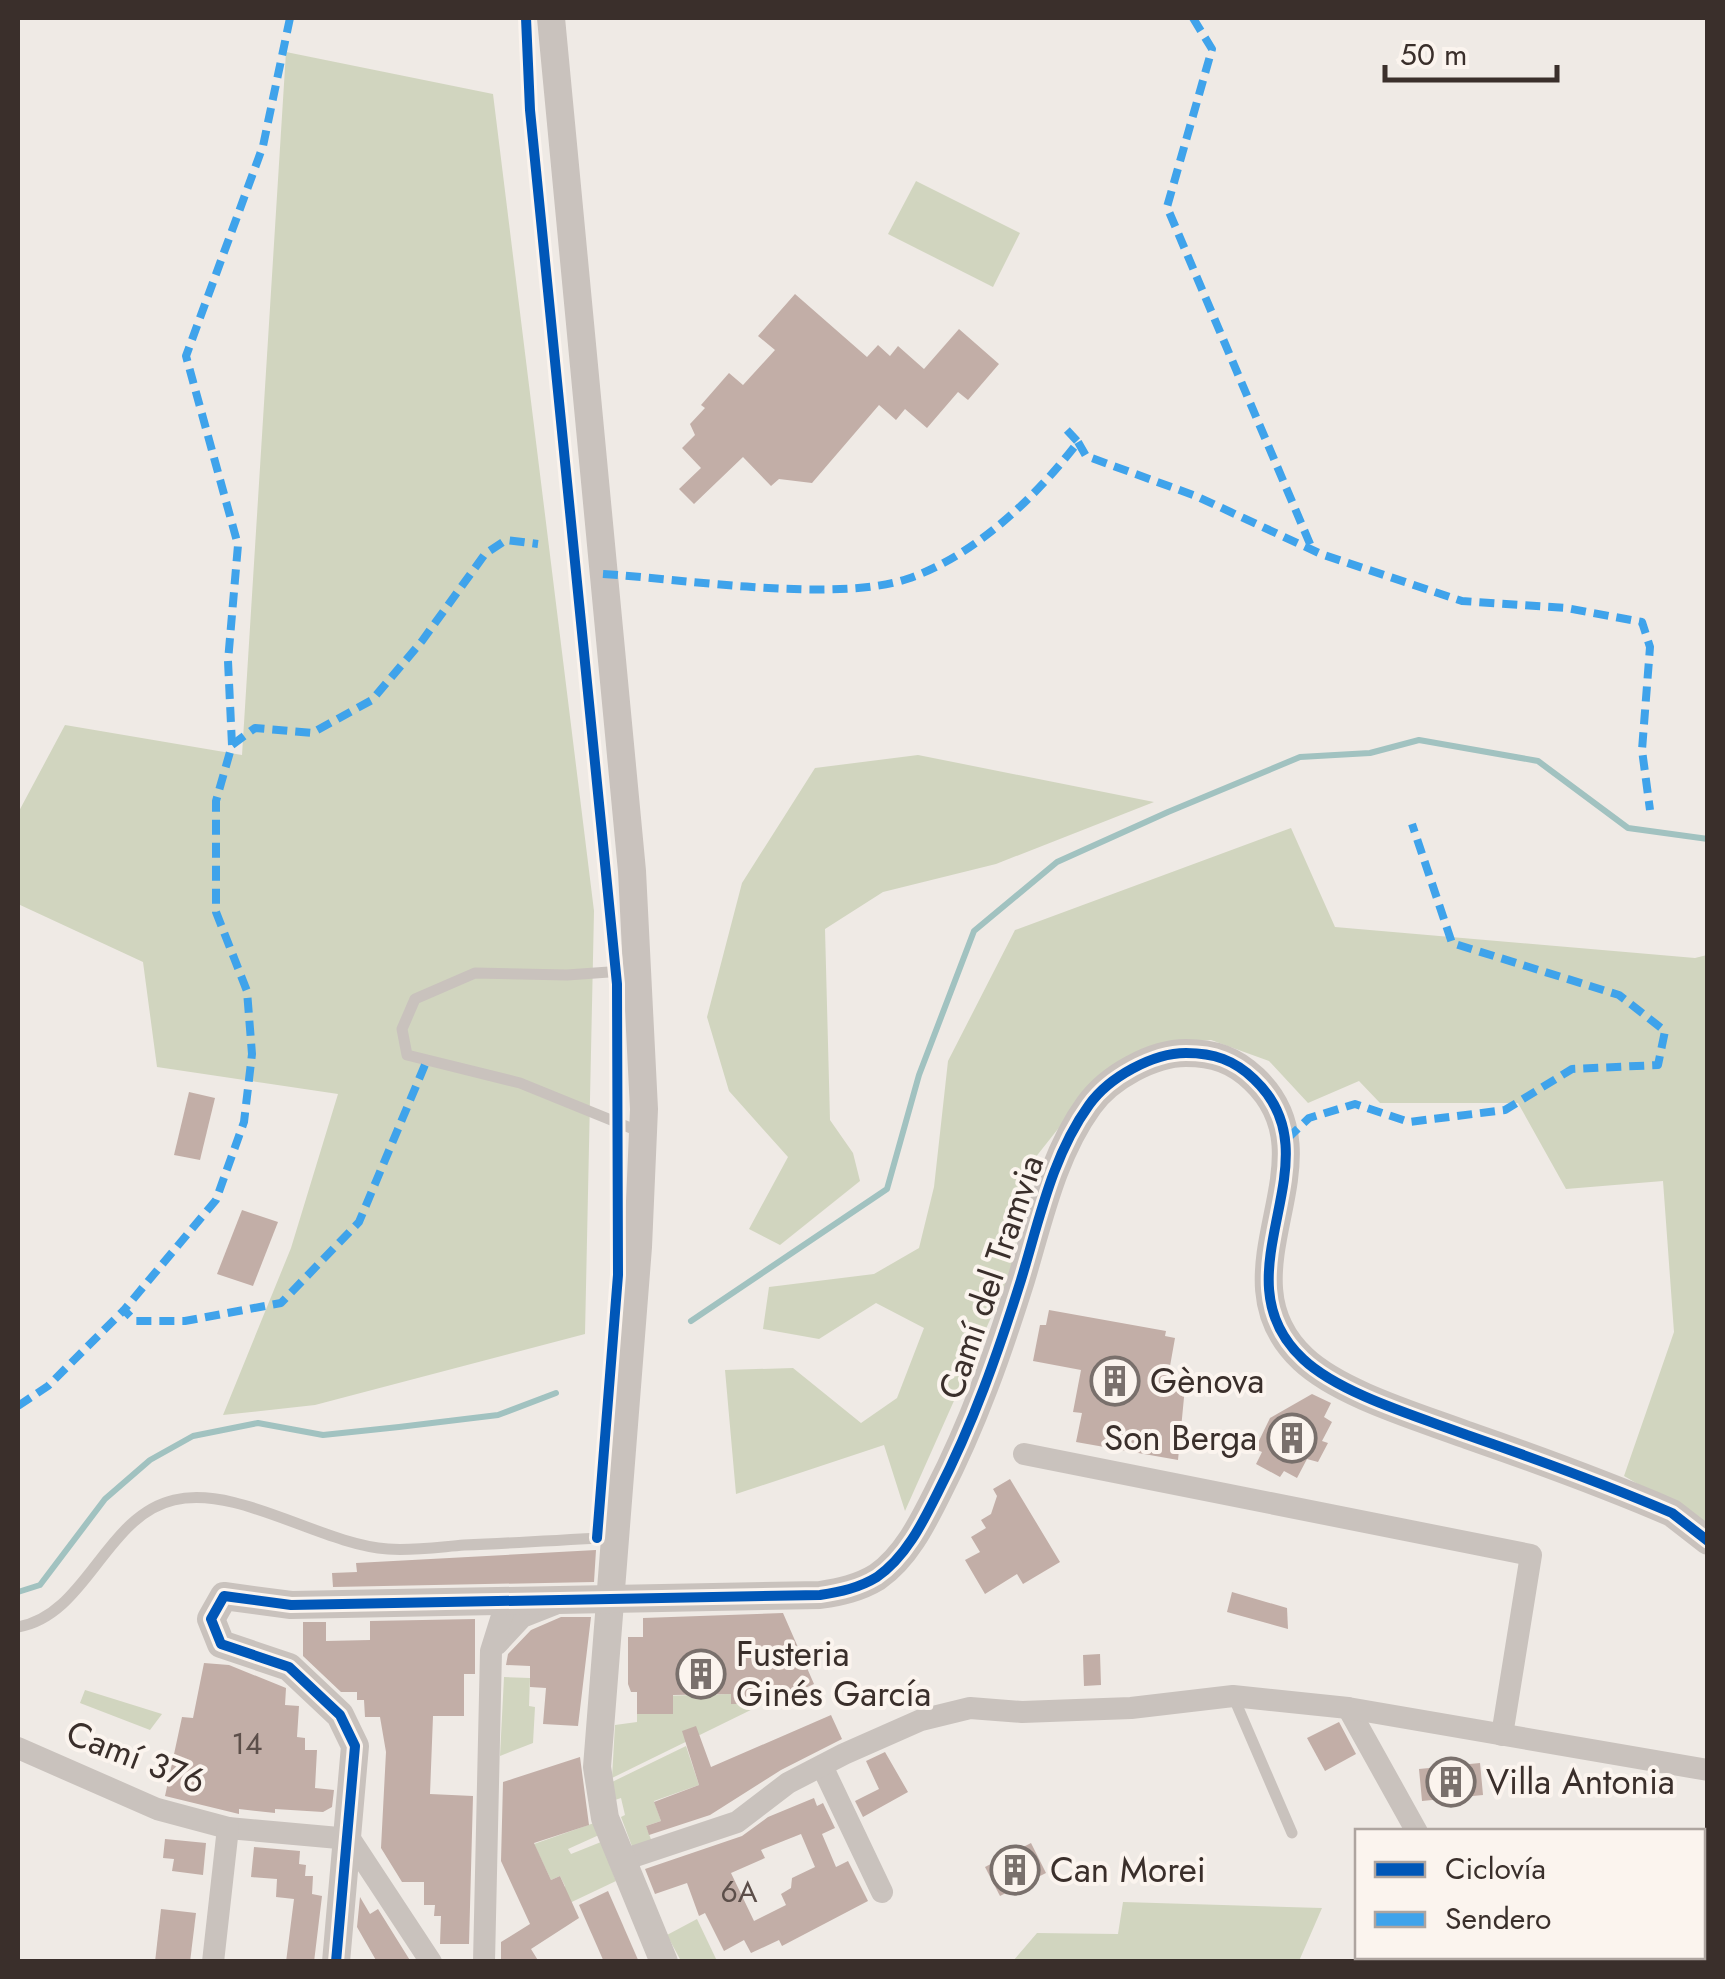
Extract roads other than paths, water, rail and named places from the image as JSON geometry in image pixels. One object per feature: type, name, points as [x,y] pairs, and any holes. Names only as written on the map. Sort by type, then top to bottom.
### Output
[{"type":"street","points":[[551,18],[632,871],[643,1132],[612,1596],[596,1738],[604,1818],[664,1962]]},
{"type":"street","name":"Camí del Tramvia","points":[[350,1839],[358,1758],[350,1730],[326,1699],[289,1667],[221,1644],[212,1633],[214,1609],[224,1596],[291,1605],[820,1595],[849,1590],[878,1576],[904,1551],[952,1464],[995,1362],[1060,1153],[1091,1102],[1126,1074],[1165,1053],[1199,1052],[1232,1060],[1276,1104],[1287,1139],[1288,1163],[1268,1243],[1269,1298],[1274,1323],[1305,1362],[1380,1403],[1672,1513],[1708,1542]]},
{"type":"street","points":[[1024,1454],[1531,1556],[1502,1735]]},
{"type":"street","points":[[491,1651],[522,1617],[579,1597]]},
{"type":"street","points":[[484,1962],[491,1651],[507,1600]]},
{"type":"street","points":[[620,1862],[737,1822],[788,1784],[822,1766],[922,1720],[970,1708],[1022,1712],[1131,1708],[1233,1696],[1348,1708],[1708,1770]]},
{"type":"street","points":[[1348,1708],[1415,1829]]},
{"type":"street","name":"Camí 376","points":[[18,1748],[148,1806],[228,1828],[350,1839]]},
{"type":"street","points":[[822,1766],[882,1892]]},
{"type":"street","points":[[213,1962],[228,1828]]},
{"type":"street","points":[[336,1962],[350,1839]]},
{"type":"street","points":[[350,1839],[431,1962]]},
{"type":"lane","points":[[637,970],[567,975],[475,973],[416,999],[402,1029],[408,1055],[520,1083],[643,1132]]},
{"type":"lane","points":[[18,1627],[32,1624],[74,1590],[132,1522],[171,1501],[221,1502],[343,1540],[390,1549],[616,1538]]},
{"type":"lane","points":[[1233,1696],[1292,1833]]},
{"type":"waterway","points":[[691,1321],[887,1189],[919,1075],[974,931],[1057,862],[1300,757],[1370,753],[1419,740],[1538,761],[1628,828],[1708,839]]},
{"type":"waterway","points":[[18,1592],[40,1585],[105,1499],[150,1460],[193,1436],[258,1423],[323,1435],[399,1427],[498,1415],[556,1393]]},
{"type":"place","name":"Gènova","points":[[1115,1381]]},
{"type":"place","name":"Son Berga","points":[[1292,1438]]},
{"type":"place","name":"Fusteria Ginés García","points":[[701,1674]]},
{"type":"place","name":"Villa Antonia","points":[[1451,1782]]},
{"type":"place","name":"Can Morei","points":[[1015,1870]]}]
